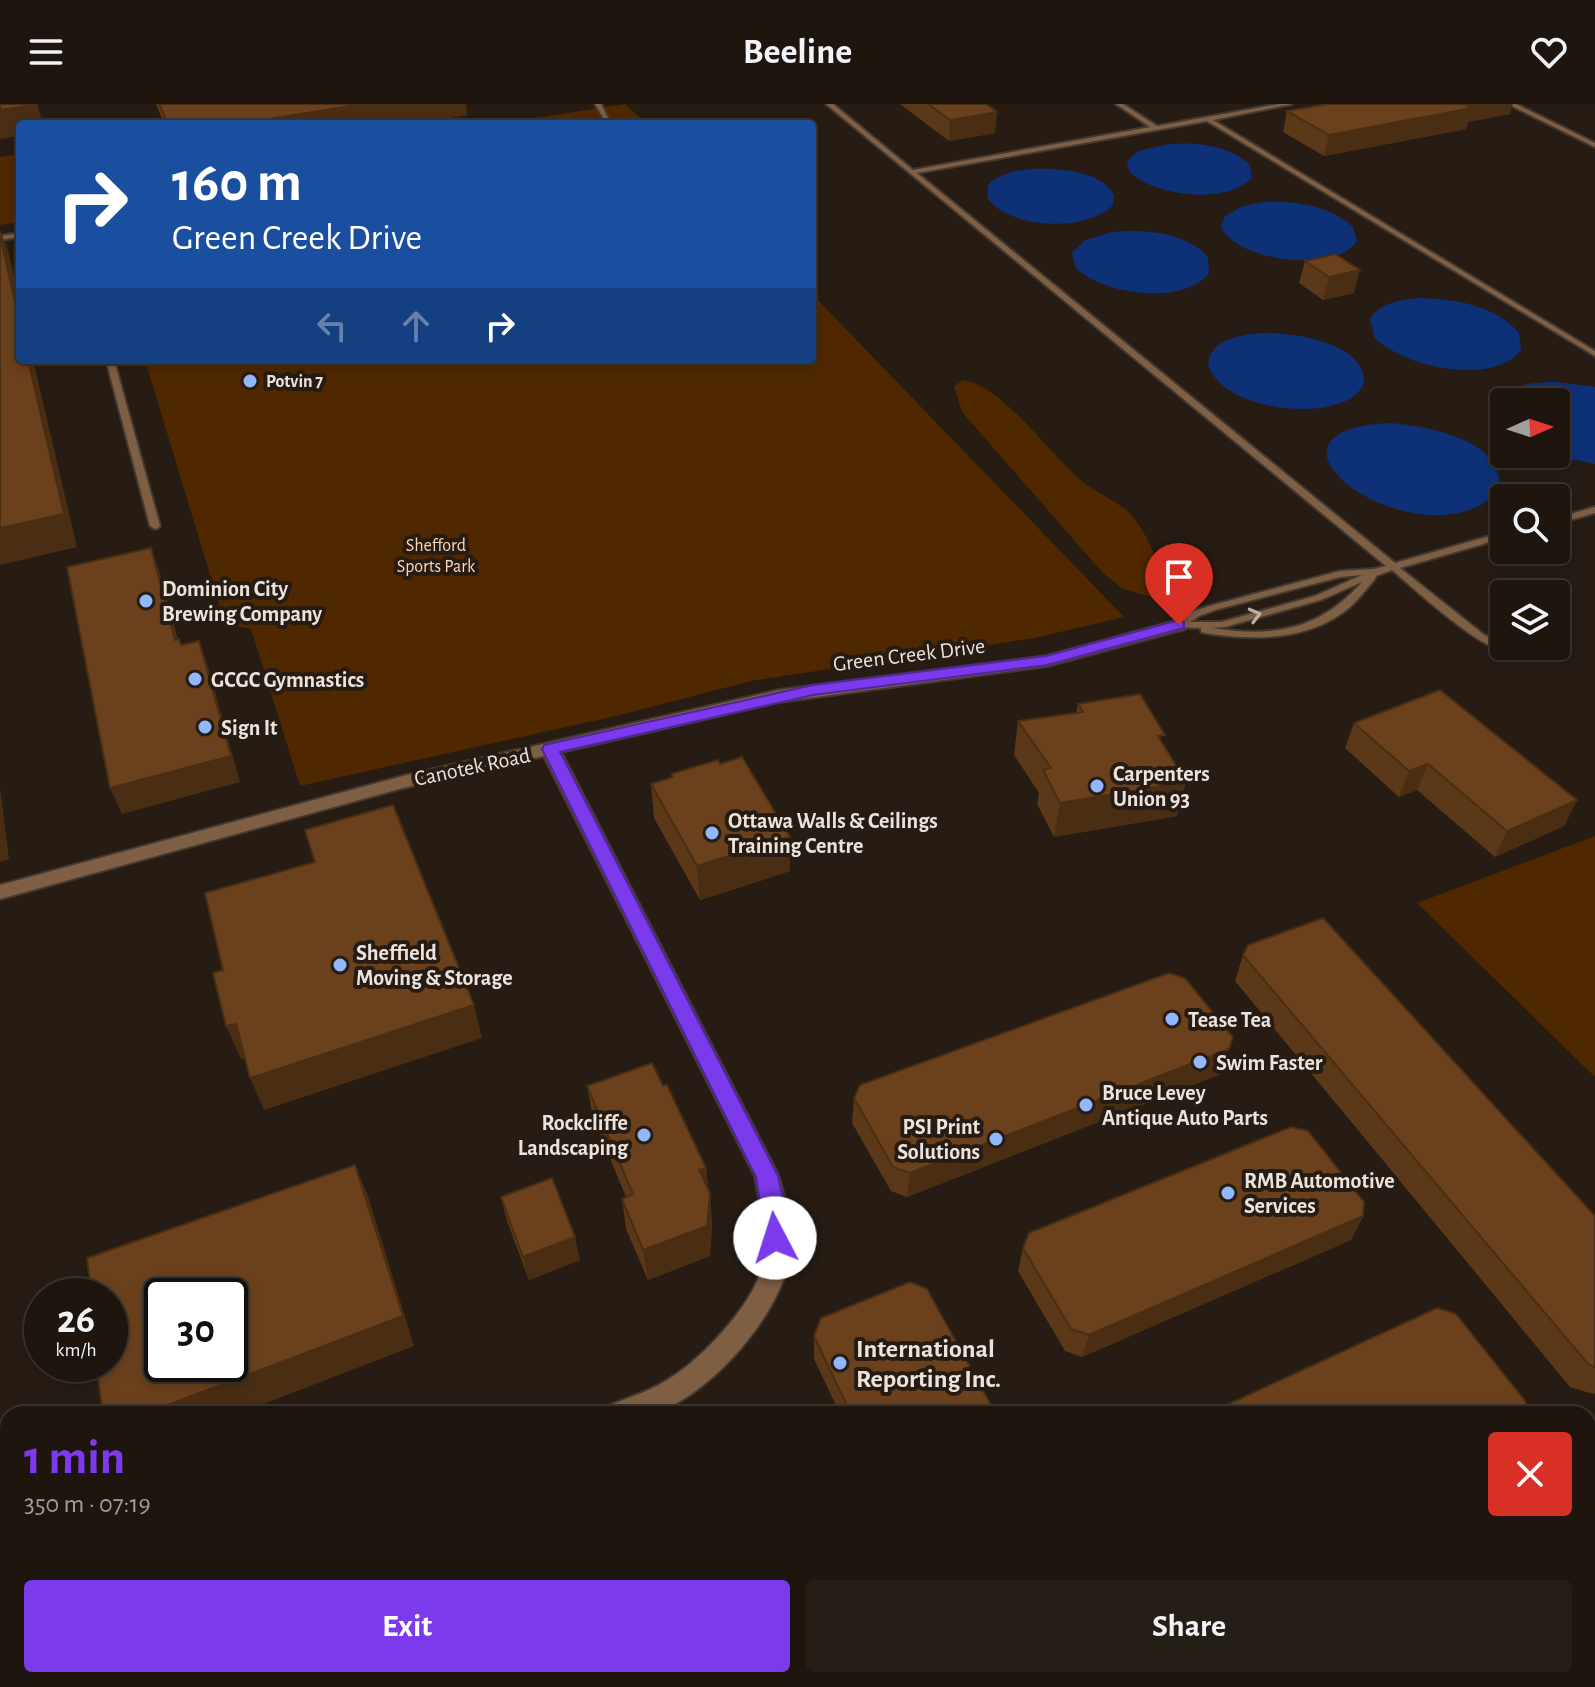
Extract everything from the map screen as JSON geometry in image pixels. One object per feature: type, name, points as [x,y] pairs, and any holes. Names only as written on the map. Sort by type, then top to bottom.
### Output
[{"type":"street","name":"Green Creek Drive","points":[[550,749],[813,690],[1047,661],[1179,625]]},
{"type":"street","name":"Canotek Road","points":[[0,892],[403,782],[550,749],[767,1176],[774,1213],[776,1264],[762,1296],[722,1348],[688,1382],[636,1406]]},
{"type":"lane","points":[[829,104],[1393,567],[1490,642]]},
{"type":"lane","points":[[1119,104],[1156,128]]},
{"type":"lane","points":[[913,172],[1289,104]]},
{"type":"lane","points":[[1511,104],[1595,145]]},
{"type":"lane","points":[[1208,119],[1595,354]]},
{"type":"lane","points":[[111,364],[155,526]]},
{"type":"lane","points":[[1570,517],[1595,510]]},
{"type":"lane","points":[[1179,625],[1221,625],[1318,598],[1378,571],[1490,539]]},
{"type":"lane","points":[[1179,625],[1230,635],[1297,630],[1345,606],[1378,571]]},
{"type":"lane","points":[[1179,625],[1195,614],[1225,604],[1348,572],[1378,571]]},
{"type":"green space","points":[[625,104],[643,120],[523,120]]},
{"type":"green space","points":[[16,155],[16,223],[0,225],[0,157]]},
{"type":"green space","name":"Shefford Sports Park","points":[[816,298],[1124,617],[1034,638],[751,681],[616,716],[300,786],[251,629],[225,624],[146,364],[816,364]]},
{"type":"green space","points":[[963,380],[994,394],[1083,482],[1132,516],[1149,542],[1154,558],[1152,597],[1123,589],[1102,572],[962,412],[954,386]]},
{"type":"green space","points":[[1595,836],[1595,1077],[1417,903]]},
{"type":"water","points":[[1169,144],[1201,144],[1222,149],[1250,165],[1252,177],[1226,192],[1190,194],[1155,187],[1129,171],[1127,161],[1138,151]]},
{"type":"water","points":[[1028,169],[1080,173],[1103,183],[1114,195],[1113,205],[1085,220],[1048,224],[1013,216],[987,198],[988,185],[1003,175]]},
{"type":"water","points":[[1288,202],[1322,209],[1353,227],[1357,241],[1346,251],[1329,258],[1308,260],[1265,255],[1245,248],[1230,238],[1221,226],[1225,216],[1243,206]]},
{"type":"water","points":[[1112,232],[1151,232],[1188,242],[1208,257],[1209,273],[1182,290],[1163,293],[1144,293],[1105,285],[1076,268],[1072,253],[1085,240]]},
{"type":"water","points":[[1420,298],[1474,305],[1499,316],[1519,333],[1521,350],[1508,361],[1490,368],[1447,369],[1405,357],[1374,337],[1370,319],[1374,313],[1385,305]]},
{"type":"water","points":[[1265,333],[1306,337],[1335,346],[1357,362],[1364,379],[1361,388],[1340,403],[1298,409],[1251,401],[1232,392],[1216,379],[1208,364],[1210,355],[1229,339]]},
{"type":"water","points":[[1557,382],[1595,387],[1595,464],[1570,459],[1570,388],[1514,388],[1532,383]]},
{"type":"water","points":[[1386,423],[1416,426],[1453,436],[1484,452],[1490,459],[1490,468],[1495,468],[1498,484],[1490,484],[1490,498],[1484,503],[1450,514],[1413,513],[1378,502],[1349,486],[1331,466],[1328,447],[1345,431]]},
{"type":"building","points":[[0,104],[36,104],[36,105],[0,110]]},
{"type":"building","points":[[159,104],[362,104],[263,120],[166,120]]},
{"type":"building","points":[[928,104],[986,104],[997,112],[950,120]]},
{"type":"building","points":[[1327,104],[1464,104],[1472,108],[1329,135],[1287,111]]},
{"type":"building","points":[[0,236],[16,306],[16,364],[29,364],[64,514],[0,528]]},
{"type":"building","points":[[1335,254],[1360,270],[1329,277],[1305,261]]},
{"type":"building","points":[[151,548],[175,640],[179,639],[181,645],[199,641],[231,756],[110,788],[67,567]]},
{"type":"building","points":[[1440,690],[1577,800],[1507,831],[1428,764],[1409,771],[1354,723]]},
{"type":"building","points":[[1140,694],[1165,735],[1158,736],[1186,782],[1060,803],[1043,770],[1051,768],[1018,721],[1083,712],[1078,704]]},
{"type":"building","points":[[742,757],[790,837],[697,866],[651,784],[673,777],[671,774],[718,760],[720,764]]},
{"type":"building","name":"Sheffield Moving & Storage","points":[[393,805],[474,1005],[250,1078],[236,1024],[226,1026],[213,973],[223,970],[205,893],[315,862],[305,830]]},
{"type":"building","points":[[1323,918],[1595,1216],[1595,1367],[1589,1365],[1243,955],[1248,945]]},
{"type":"building","points":[[1169,973],[1185,978],[1233,1037],[1229,1049],[910,1173],[893,1167],[854,1098],[860,1085]]},
{"type":"building","points":[[652,1063],[663,1086],[667,1085],[706,1168],[699,1170],[710,1193],[707,1226],[643,1250],[622,1199],[633,1194],[587,1086]]},
{"type":"building","points":[[1291,1127],[1308,1131],[1364,1202],[1363,1216],[1089,1335],[1071,1329],[1023,1248],[1029,1233]]},
{"type":"building","points":[[355,1165],[403,1316],[248,1375],[248,1278],[144,1278],[144,1382],[229,1382],[165,1406],[102,1406],[99,1382],[128,1382],[128,1278],[90,1278],[87,1258]]},
{"type":"building","points":[[552,1178],[575,1237],[523,1257],[501,1197]]},
{"type":"building","points":[[910,1282],[927,1289],[992,1406],[847,1406],[814,1336],[821,1318]]},
{"type":"building","points":[[1437,1308],[1456,1314],[1526,1402],[1526,1406],[1224,1406]]},
{"type":"place","name":"Potvin 7","points":[[250,381]]},
{"type":"place","name":"Dominion City Brewing Company","points":[[146,601]]},
{"type":"place","name":"GCGC Gymnastics","points":[[195,679]]},
{"type":"place","name":"Sign It","points":[[205,727]]},
{"type":"place","name":"Carpenters Union 93","points":[[1097,786]]},
{"type":"place","name":"Ottawa Walls & Ceilings Training Centre","points":[[712,833]]},
{"type":"place","name":"Sheffield Moving & Storage","points":[[340,965]]},
{"type":"place","name":"Tease Tea","points":[[1172,1019]]},
{"type":"place","name":"Swim Faster","points":[[1200,1062]]},
{"type":"place","name":"Bruce Levey Antique Auto Parts","points":[[1086,1105]]},
{"type":"place","name":"Rockcliffe Landscaping","points":[[644,1135]]},
{"type":"place","name":"PSI Print Solutions","points":[[996,1139]]},
{"type":"place","name":"RMB Automotive Services","points":[[1228,1193]]},
{"type":"place","name":"International Reporting Inc.","points":[[840,1363]]},
{"type":"route","points":[[775,1238],[767,1176],[550,749],[779,696],[1047,661],[1179,625]]}]
